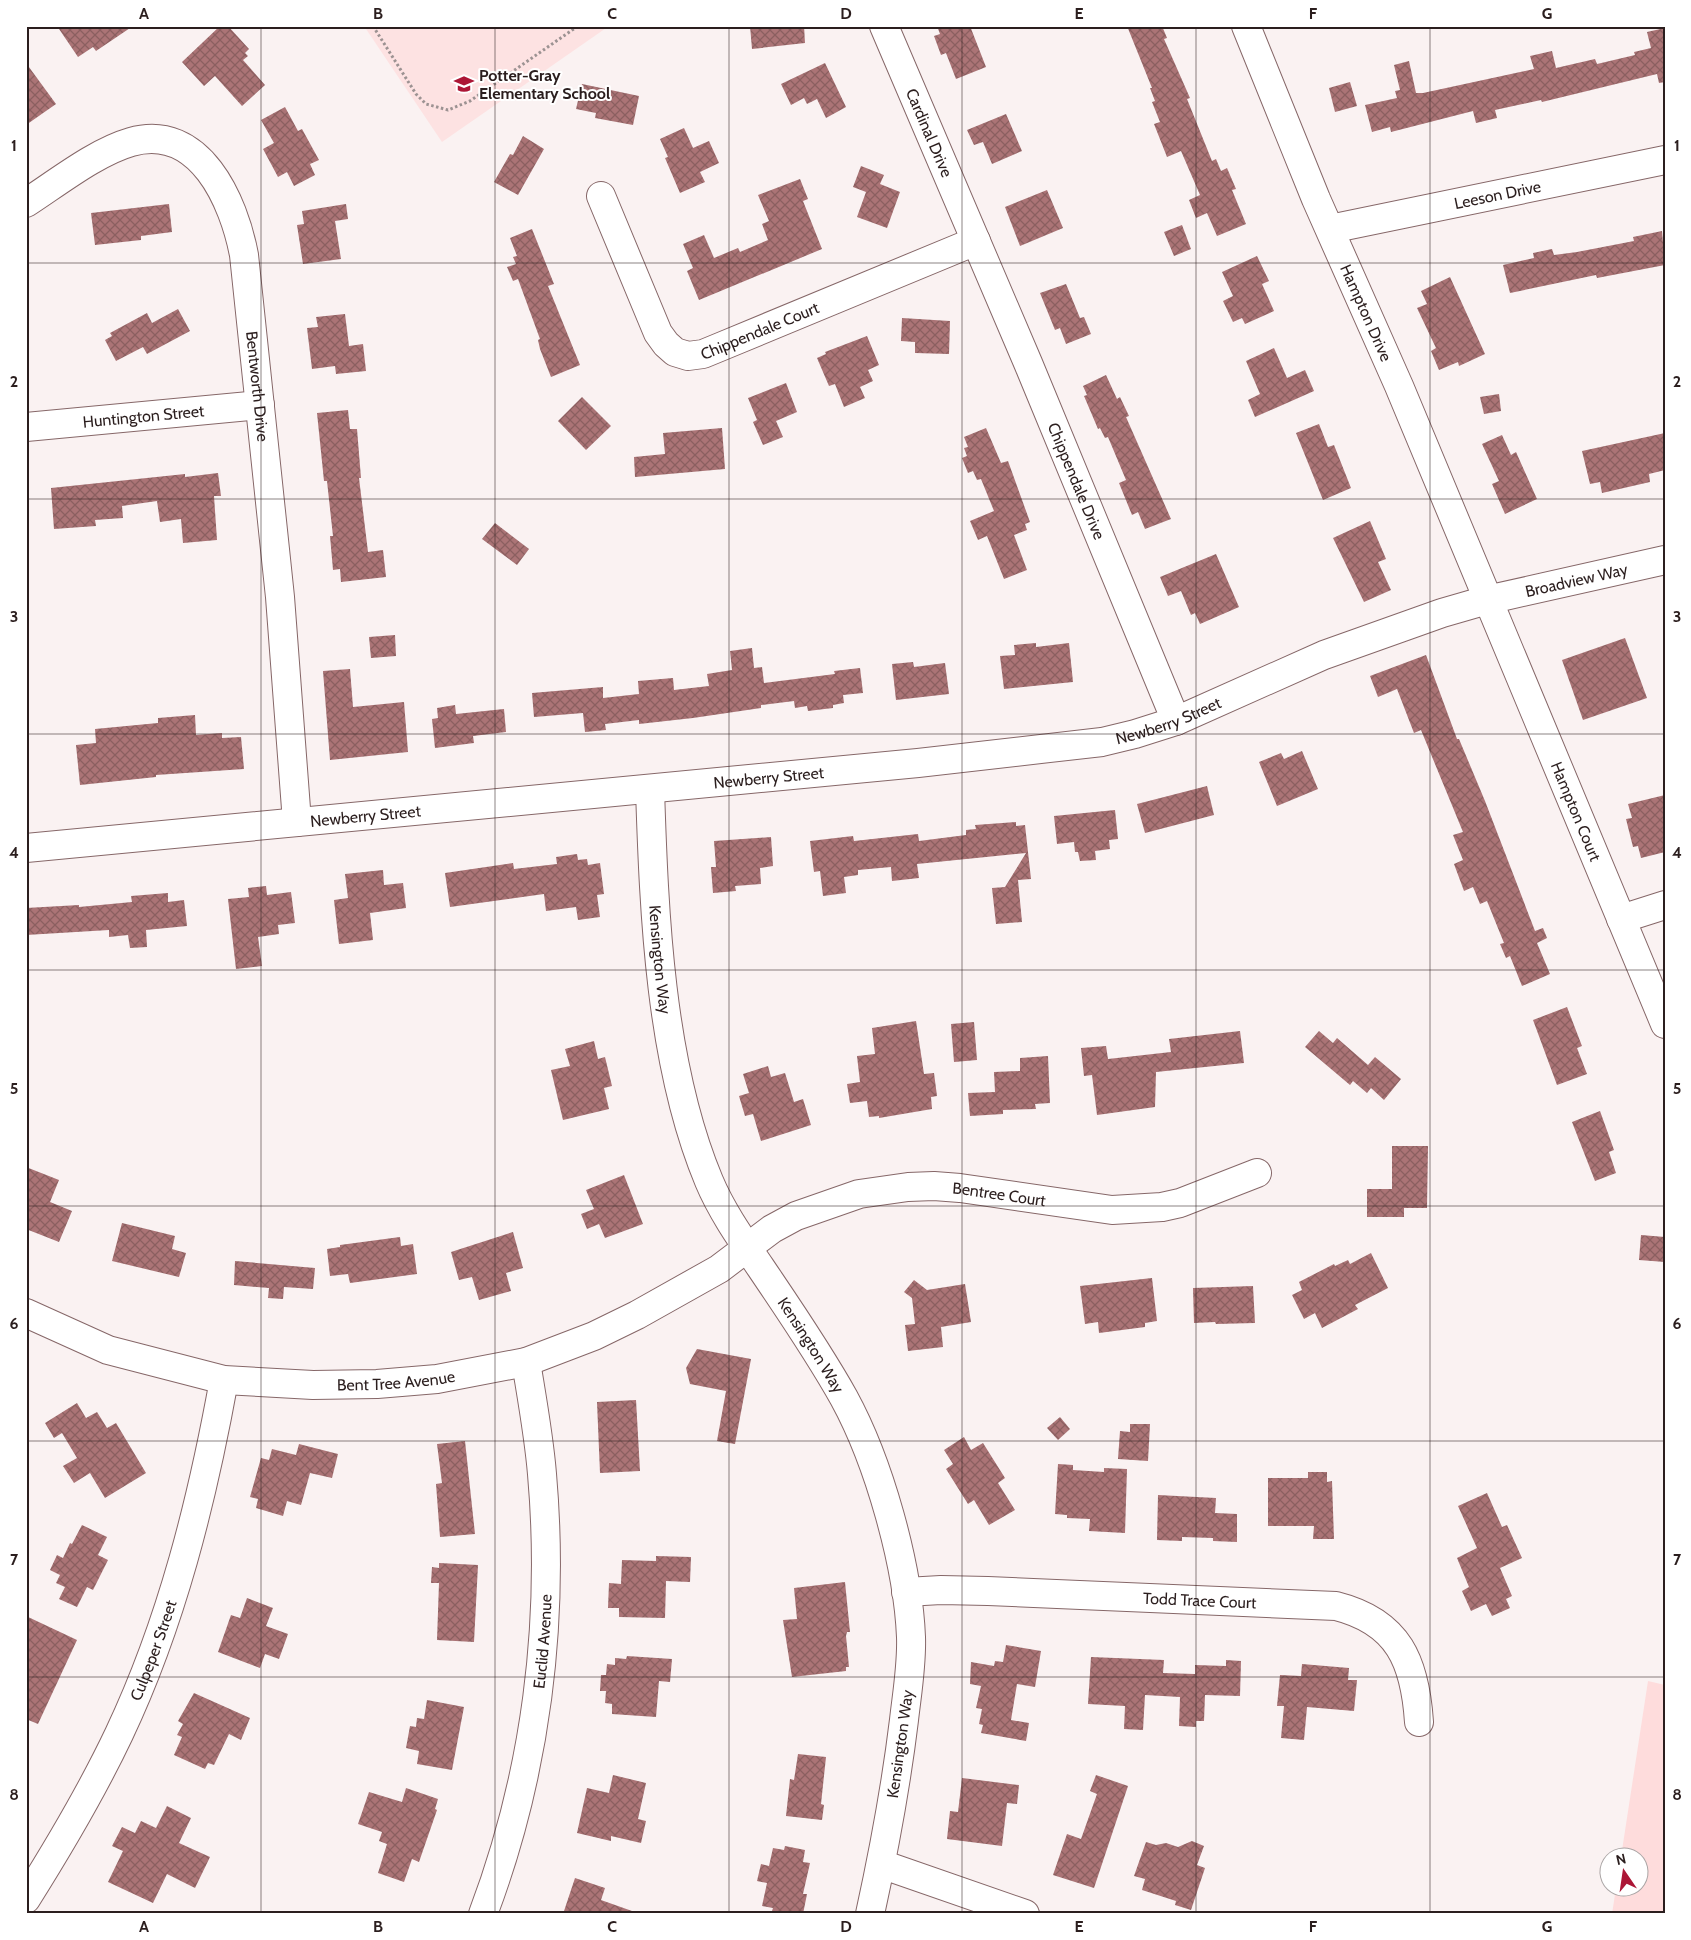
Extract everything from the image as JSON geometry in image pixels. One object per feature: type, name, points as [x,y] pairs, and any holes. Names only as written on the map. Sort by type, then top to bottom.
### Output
[{"type":"street","name":"Cardinal Drive","points":[[884,26],[976,241]]},
{"type":"street","name":"Hampton Drive","points":[[1246,26],[1330,230],[1365,307],[1487,600]]},
{"type":"street","name":"Bentworth Drive","points":[[26,203],[89,163],[130,142],[158,139],[172,141],[190,151],[206,166],[220,185],[239,230],[244,255],[280,597],[296,822]]},
{"type":"street","name":"Leeson Drive","points":[[1330,230],[1665,160]]},
{"type":"street","name":"Chippendale Court","points":[[601,196],[658,333],[675,352],[688,356],[703,354],[976,241]]},
{"type":"street","name":"Chippendale Drive","points":[[976,241],[1176,721]]},
{"type":"street","name":"Huntington Street","points":[[26,428],[260,405]]},
{"type":"street","name":"Broadview Way","points":[[1487,600],[1665,560]]},
{"type":"street","name":"Newberry Street","points":[[26,848],[918,762],[1102,742],[1176,721],[1324,655],[1442,613],[1487,600]]},
{"type":"street","name":"Hampton Court","points":[[1487,600],[1665,1024]]},
{"type":"street","name":"Kensington Way","points":[[650,788],[661,960],[671,1037],[681,1088],[694,1138],[710,1183],[726,1215],[816,1350],[858,1427],[889,1516],[906,1592],[911,1640],[909,1673],[900,1750],[881,1864],[870,1914]]},
{"type":"street","points":[[1624,927],[1665,905]]},
{"type":"street","points":[[1624,927],[1665,921]]},
{"type":"street","name":"Bentree Court","points":[[748,1248],[772,1229],[796,1216],[835,1201],[883,1190],[934,1186],[960,1188],[1112,1210],[1162,1207],[1180,1203],[1257,1173]]},
{"type":"street","name":"Bent Tree Avenue","points":[[26,1313],[108,1350],[224,1380],[313,1385],[392,1383],[466,1375],[526,1362],[594,1336],[637,1315],[719,1269],[748,1248]]},
{"type":"street","name":"Euclid Avenue","points":[[483,1914],[496,1878],[521,1791],[534,1726],[542,1661],[546,1599],[542,1476],[526,1362]]},
{"type":"street","name":"Culpeper Street","points":[[26,1899],[91,1791],[120,1733],[145,1674],[167,1612],[186,1548],[210,1456],[224,1380]]},
{"type":"street","name":"Todd Trace Court","points":[[906,1592],[941,1590],[988,1591],[1336,1606],[1371,1618],[1386,1629],[1399,1645],[1416,1683],[1420,1722]]},
{"type":"street","points":[[881,1864],[1025,1914]]},
{"type":"path","points":[[373,26],[416,94],[426,104],[448,110],[470,101],[578,26]]},
{"type":"shaded area","name":"Potter-Gray Elementary School","points":[[364,26],[609,26],[442,142]]},
{"type":"shaded area","points":[[1648,1681],[1665,1685],[1665,1914],[1612,1914],[1614,1898],[1648,1898],[1648,1848],[1622,1848]]},
{"type":"building","points":[[57,26],[133,26],[96,51],[93,47],[78,57]]},
{"type":"building","points":[[220,26],[228,26],[249,49],[245,53],[248,56],[243,60],[265,85],[242,106],[215,76],[204,86],[182,62]]},
{"type":"building","points":[[750,26],[804,26],[805,43],[752,49]]},
{"type":"building","points":[[937,26],[970,26],[986,67],[956,79],[946,53],[941,55],[934,36],[940,34]]},
{"type":"building","points":[[1127,26],[1162,26],[1167,38],[1164,39],[1190,98],[1187,99],[1212,161],[1216,159],[1221,171],[1227,168],[1236,189],[1232,190],[1246,224],[1217,236],[1207,213],[1196,218],[1189,200],[1200,195],[1181,151],[1167,157],[1154,124],[1160,122],[1152,102],[1155,101],[1150,88],[1152,88]]},
{"type":"building","points":[[1665,28],[1665,82],[1659,83],[1657,74],[1542,102],[1541,100],[1495,110],[1497,118],[1476,123],[1473,111],[1391,132],[1390,127],[1372,132],[1365,105],[1397,98],[1395,91],[1400,90],[1394,65],[1409,61],[1416,93],[1423,93],[1534,69],[1530,56],[1552,51],[1556,68],[1595,59],[1597,64],[1635,55],[1634,52],[1651,48],[1647,32]]},
{"type":"building","points":[[26,63],[56,104],[26,125]]},
{"type":"building","points":[[825,63],[846,107],[826,118],[817,99],[807,104],[804,98],[791,105],[781,84]]},
{"type":"building","points":[[1350,82],[1357,106],[1335,112],[1329,88]]},
{"type":"building","points":[[582,84],[639,96],[633,125],[595,118],[596,113],[576,109]]},
{"type":"building","points":[[285,107],[298,131],[302,129],[319,160],[310,164],[315,175],[294,186],[287,172],[278,177],[263,149],[274,143],[261,120]]},
{"type":"building","points":[[1006,114],[1022,151],[992,164],[983,142],[974,145],[967,130]]},
{"type":"building","points":[[684,128],[693,148],[709,141],[719,163],[700,172],[705,182],[680,193],[665,158],[668,157],[660,139]]},
{"type":"building","points":[[523,136],[544,149],[518,195],[494,182],[510,154],[513,155]]},
{"type":"building","points":[[861,166],[884,175],[880,184],[900,192],[887,228],[857,217],[866,192],[853,187]]},
{"type":"building","points":[[800,179],[808,199],[803,201],[822,249],[699,300],[687,271],[693,268],[683,244],[704,235],[714,258],[738,248],[740,252],[768,240],[762,224],[769,221],[758,195]]},
{"type":"building","points":[[1047,190],[1063,228],[1020,246],[1005,207]]},
{"type":"building","points":[[169,204],[172,232],[141,236],[141,240],[95,245],[91,213]]},
{"type":"building","points":[[346,204],[348,219],[335,221],[341,259],[303,264],[297,225],[304,224],[302,211]]},
{"type":"building","points":[[1182,225],[1191,249],[1174,256],[1164,232]]},
{"type":"building","points":[[532,229],[554,284],[548,286],[580,365],[551,377],[540,349],[538,340],[540,339],[518,279],[513,281],[507,267],[516,264],[513,257],[517,256],[510,238]]},
{"type":"building","points":[[1662,231],[1665,265],[1597,278],[1596,275],[1510,293],[1503,265],[1534,258],[1533,253],[1552,249],[1554,255],[1577,252],[1634,241],[1633,237]]},
{"type":"building","points":[[1257,256],[1269,281],[1262,284],[1274,311],[1245,324],[1242,318],[1233,322],[1223,301],[1233,296],[1222,272]]},
{"type":"building","points":[[1450,277],[1485,354],[1459,366],[1458,362],[1439,370],[1431,351],[1436,348],[1417,308],[1427,304],[1421,291]]},
{"type":"building","points":[[1066,284],[1080,318],[1084,317],[1091,334],[1066,344],[1060,328],[1055,330],[1040,293]]},
{"type":"building","points":[[178,309],[190,331],[147,354],[143,347],[116,361],[105,340],[112,336],[110,333],[147,313],[152,323]]},
{"type":"building","points":[[345,314],[349,346],[363,344],[366,371],[336,374],[335,366],[312,369],[307,328],[318,327],[316,317]]},
{"type":"building","points":[[902,318],[950,321],[949,354],[915,353],[915,342],[901,341]]},
{"type":"building","points":[[867,336],[879,365],[868,370],[873,381],[860,387],[865,398],[844,407],[835,384],[829,386],[817,358],[826,354],[825,352]]},
{"type":"building","points":[[1274,348],[1287,378],[1305,370],[1314,391],[1255,417],[1248,400],[1260,394],[1246,361]]},
{"type":"building","points":[[1106,375],[1117,399],[1120,397],[1129,416],[1126,417],[1171,519],[1145,529],[1138,512],[1132,515],[1119,483],[1126,480],[1108,437],[1105,438],[1100,428],[1098,429],[1084,396],[1087,395],[1083,386]]},
{"type":"building","points":[[786,383],[797,412],[776,421],[783,437],[763,445],[753,422],[757,420],[748,398]]},
{"type":"building","points":[[1499,394],[1501,411],[1484,414],[1480,397]]},
{"type":"building","points":[[582,397],[611,426],[586,450],[558,421]]},
{"type":"building","points":[[348,410],[350,429],[357,429],[361,478],[359,478],[368,552],[383,550],[386,577],[341,582],[340,569],[333,570],[330,536],[333,536],[327,481],[324,481],[317,413]]},
{"type":"building","points":[[1319,424],[1328,447],[1334,445],[1351,488],[1323,500],[1296,433]]},
{"type":"building","points":[[722,428],[725,469],[635,477],[634,457],[665,454],[663,433]]},
{"type":"building","points":[[986,428],[1001,463],[1008,461],[1030,522],[1025,524],[1027,530],[1014,535],[1027,570],[1004,579],[987,536],[978,540],[970,521],[994,511],[981,479],[977,480],[973,471],[968,473],[962,458],[967,456],[964,448],[968,447],[964,437]]},
{"type":"building","points":[[1665,433],[1665,470],[1649,474],[1650,482],[1602,493],[1600,482],[1590,484],[1582,451]]},
{"type":"building","points":[[1502,435],[1511,455],[1516,452],[1537,499],[1505,514],[1492,484],[1499,481],[1482,444]]},
{"type":"building","points":[[218,473],[221,496],[214,496],[217,540],[183,543],[181,519],[160,522],[157,501],[122,506],[123,518],[95,520],[96,526],[54,529],[51,488],[185,474],[185,477]]},
{"type":"building","points":[[1370,521],[1386,559],[1378,562],[1391,590],[1364,602],[1333,538]]},
{"type":"building","points":[[495,523],[529,549],[517,565],[482,539]]},
{"type":"building","points":[[1216,554],[1239,607],[1200,624],[1195,613],[1191,615],[1181,591],[1168,596],[1160,577]]},
{"type":"building","points":[[395,635],[396,656],[371,658],[369,637]]},
{"type":"building","points":[[1625,638],[1647,698],[1583,720],[1562,660]]},
{"type":"building","points":[[1036,643],[1036,647],[1069,643],[1073,682],[1004,689],[1000,656],[1015,655],[1014,645]]},
{"type":"building","points":[[752,648],[754,668],[762,667],[764,683],[835,674],[834,671],[860,668],[863,693],[843,695],[844,703],[833,705],[833,708],[808,711],[807,706],[795,708],[794,701],[761,705],[761,708],[693,718],[639,724],[639,720],[605,724],[606,730],[585,732],[583,713],[534,717],[532,693],[603,687],[603,698],[639,694],[638,681],[673,678],[674,690],[709,686],[707,674],[732,670],[730,651]]},
{"type":"building","points":[[1426,655],[1457,739],[1459,739],[1485,801],[1535,931],[1543,928],[1547,938],[1537,943],[1550,974],[1522,986],[1510,956],[1506,958],[1500,944],[1504,943],[1487,901],[1480,904],[1473,887],[1464,891],[1454,864],[1463,860],[1453,835],[1463,832],[1421,730],[1414,733],[1397,689],[1378,697],[1370,676]]},
{"type":"building","points":[[913,662],[914,667],[945,663],[949,694],[896,700],[892,664]]},
{"type":"building","points":[[350,669],[353,707],[404,702],[408,752],[330,760],[323,671]]},
{"type":"building","points":[[455,705],[456,714],[504,709],[506,732],[473,736],[474,743],[435,748],[432,719],[438,718],[437,708]]},
{"type":"building","points":[[195,715],[196,735],[222,733],[222,738],[241,737],[244,769],[156,775],[156,777],[80,785],[76,745],[96,743],[95,729],[158,723],[158,718]]},
{"type":"building","points":[[1302,751],[1318,789],[1277,806],[1259,762],[1281,753],[1284,759]]},
{"type":"building","points":[[1207,786],[1214,815],[1145,833],[1137,804]]},
{"type":"building","points":[[1665,795],[1665,852],[1641,858],[1638,846],[1633,847],[1626,819],[1632,818],[1628,804]]},
{"type":"building","points":[[1115,810],[1118,839],[1109,840],[1110,849],[1095,851],[1096,860],[1080,861],[1078,852],[1075,852],[1074,842],[1057,844],[1054,816]]},
{"type":"building","points":[[1016,822],[1016,826],[1025,825],[1031,879],[1018,880],[1022,922],[996,924],[992,888],[1005,887],[1026,853],[917,864],[919,878],[892,881],[891,867],[858,870],[858,875],[844,877],[846,893],[823,896],[820,871],[814,872],[810,841],[853,836],[854,841],[918,834],[919,841],[966,835],[966,830],[976,829],[975,825]]},
{"type":"building","points":[[771,837],[773,866],[760,868],[761,884],[735,886],[736,891],[713,893],[711,867],[716,867],[714,841]]},
{"type":"building","points":[[577,854],[578,860],[587,859],[588,865],[600,863],[604,894],[597,895],[600,917],[578,920],[576,907],[546,911],[544,894],[450,907],[445,873],[513,863],[514,869],[557,864],[556,857]]},
{"type":"building","points":[[383,870],[384,885],[403,883],[406,908],[370,913],[373,940],[339,944],[334,900],[348,898],[345,874]]},
{"type":"building","points":[[266,886],[267,895],[291,892],[295,923],[278,925],[279,934],[258,937],[262,966],[236,969],[228,899],[249,897],[248,888]]},
{"type":"building","points":[[168,893],[168,902],[184,900],[187,926],[146,930],[147,947],[130,948],[128,935],[109,937],[109,930],[26,935],[26,908],[79,905],[79,907],[132,902],[131,896]]},
{"type":"building","points":[[1567,1007],[1582,1046],[1577,1048],[1587,1074],[1557,1085],[1533,1020]]},
{"type":"building","points":[[916,1021],[924,1074],[934,1073],[937,1096],[931,1097],[932,1109],[879,1118],[879,1116],[869,1117],[867,1101],[850,1103],[847,1084],[860,1082],[857,1056],[875,1054],[872,1028]]},
{"type":"building","points":[[974,1022],[977,1060],[954,1062],[951,1024]]},
{"type":"building","points":[[1240,1031],[1244,1063],[1156,1072],[1155,1107],[1097,1115],[1092,1075],[1084,1076],[1081,1048],[1106,1046],[1108,1059],[1171,1052],[1169,1039]]},
{"type":"building","points":[[1319,1031],[1333,1043],[1337,1038],[1368,1065],[1375,1057],[1401,1079],[1384,1100],[1371,1088],[1367,1093],[1353,1081],[1350,1085],[1305,1047]]},
{"type":"building","points":[[594,1041],[598,1059],[605,1057],[612,1086],[604,1088],[609,1109],[563,1120],[551,1070],[570,1066],[565,1049]]},
{"type":"building","points":[[1048,1056],[1050,1103],[1035,1104],[1036,1109],[1003,1110],[1003,1114],[970,1116],[968,1093],[995,1092],[994,1072],[1020,1071],[1020,1058]]},
{"type":"building","points":[[768,1066],[771,1077],[785,1073],[794,1102],[803,1099],[811,1125],[761,1141],[753,1114],[745,1116],[739,1096],[749,1093],[743,1074]]},
{"type":"building","points":[[1600,1111],[1614,1150],[1609,1152],[1616,1173],[1595,1181],[1572,1122]]},
{"type":"building","points":[[1392,1146],[1428,1146],[1427,1208],[1404,1208],[1404,1217],[1367,1217],[1367,1189],[1392,1189]]},
{"type":"building","points":[[26,1167],[59,1180],[50,1202],[72,1211],[59,1242],[26,1229]]},
{"type":"building","points":[[624,1175],[643,1224],[605,1238],[599,1224],[587,1229],[581,1214],[594,1209],[586,1190]]},
{"type":"building","points":[[122,1223],[175,1236],[172,1249],[186,1253],[179,1277],[112,1261]]},
{"type":"building","points":[[513,1232],[523,1268],[506,1273],[511,1291],[479,1300],[472,1277],[459,1280],[451,1252]]},
{"type":"building","points":[[1641,1235],[1665,1237],[1665,1262],[1639,1260]]},
{"type":"building","points":[[400,1237],[401,1246],[413,1244],[417,1274],[350,1283],[348,1274],[330,1276],[327,1249],[340,1247],[340,1245]]},
{"type":"building","points":[[1371,1253],[1388,1288],[1355,1305],[1358,1309],[1322,1328],[1315,1313],[1304,1319],[1292,1295],[1302,1290],[1299,1282],[1334,1264],[1335,1266],[1348,1260],[1350,1264]]},
{"type":"building","points":[[235,1261],[315,1268],[313,1289],[284,1287],[283,1299],[268,1298],[269,1288],[234,1285]]},
{"type":"building","points":[[1152,1278],[1157,1321],[1145,1323],[1145,1327],[1099,1333],[1098,1322],[1085,1324],[1080,1286]]},
{"type":"building","points":[[914,1280],[927,1290],[965,1284],[971,1322],[941,1327],[943,1347],[908,1351],[905,1325],[915,1324],[912,1298],[904,1292]]},
{"type":"building","points":[[1253,1286],[1255,1323],[1194,1323],[1193,1288]]},
{"type":"building","points":[[697,1349],[751,1359],[735,1444],[717,1441],[726,1391],[690,1384],[686,1368]]},
{"type":"building","points":[[636,1400],[640,1471],[600,1473],[597,1402]]},
{"type":"building","points":[[77,1403],[86,1418],[97,1412],[107,1428],[116,1423],[146,1473],[105,1498],[90,1473],[74,1483],[63,1466],[77,1458],[62,1433],[54,1438],[45,1423]]},
{"type":"building","points":[[1060,1417],[1070,1429],[1058,1440],[1047,1428]]},
{"type":"building","points":[[1130,1424],[1150,1424],[1148,1461],[1118,1459],[1120,1431],[1130,1432]]},
{"type":"building","points":[[964,1437],[971,1450],[983,1443],[1005,1478],[998,1483],[1015,1510],[989,1525],[974,1500],[968,1504],[946,1469],[953,1464],[944,1450]]},
{"type":"building","points":[[465,1441],[475,1534],[440,1537],[436,1484],[442,1483],[437,1444]]},
{"type":"building","points":[[299,1444],[338,1454],[332,1478],[310,1473],[301,1505],[287,1501],[283,1516],[256,1508],[258,1499],[250,1497],[261,1458],[269,1460],[272,1449],[296,1455]]},
{"type":"building","points":[[1058,1464],[1073,1465],[1073,1470],[1104,1472],[1104,1468],[1127,1469],[1125,1533],[1089,1531],[1090,1519],[1067,1518],[1067,1515],[1055,1514]]},
{"type":"building","points":[[1308,1472],[1327,1472],[1327,1482],[1332,1481],[1334,1539],[1313,1539],[1314,1526],[1268,1526],[1268,1478],[1308,1478]]},
{"type":"building","points":[[1487,1493],[1502,1527],[1507,1525],[1522,1558],[1500,1568],[1512,1596],[1506,1599],[1510,1608],[1492,1616],[1486,1604],[1471,1611],[1462,1591],[1469,1587],[1457,1558],[1477,1548],[1458,1506]]},
{"type":"building","points":[[1158,1495],[1216,1498],[1215,1513],[1237,1514],[1237,1542],[1213,1541],[1213,1538],[1182,1537],[1182,1541],[1157,1540]]},
{"type":"building","points":[[82,1525],[107,1537],[98,1555],[108,1560],[93,1590],[87,1587],[77,1607],[59,1599],[65,1587],[56,1583],[60,1575],[50,1570],[57,1555],[63,1558]]},
{"type":"building","points":[[656,1556],[691,1557],[690,1582],[666,1581],[665,1618],[619,1617],[619,1608],[608,1608],[609,1583],[621,1584],[622,1560],[656,1561]]},
{"type":"building","points":[[439,1563],[478,1565],[474,1642],[437,1640],[439,1583],[431,1583],[432,1567],[439,1568]]},
{"type":"building","points":[[845,1582],[850,1632],[847,1632],[846,1636],[849,1667],[846,1667],[846,1671],[792,1677],[783,1620],[797,1619],[794,1588]]},
{"type":"building","points":[[247,1598],[273,1608],[266,1626],[288,1634],[279,1659],[265,1654],[260,1668],[218,1652],[231,1615],[240,1618]]},
{"type":"building","points":[[26,1616],[77,1640],[38,1724],[26,1719]]},
{"type":"building","points":[[1006,1645],[1041,1651],[1035,1687],[1017,1684],[1011,1720],[1029,1723],[1026,1741],[981,1733],[983,1725],[979,1724],[982,1709],[976,1708],[981,1686],[970,1684],[971,1662],[994,1666],[995,1661],[1003,1662]]},
{"type":"building","points":[[627,1656],[672,1659],[670,1682],[659,1681],[656,1717],[612,1714],[612,1704],[605,1703],[606,1691],[600,1691],[601,1675],[606,1675],[607,1664],[615,1665],[615,1658],[626,1659]]},
{"type":"building","points":[[1091,1657],[1164,1660],[1163,1673],[1195,1674],[1195,1665],[1226,1666],[1226,1660],[1241,1661],[1240,1696],[1205,1695],[1204,1721],[1196,1721],[1196,1727],[1179,1726],[1180,1697],[1145,1695],[1143,1730],[1124,1729],[1125,1706],[1088,1704]]},
{"type":"building","points":[[1302,1664],[1349,1668],[1348,1680],[1357,1680],[1354,1711],[1307,1707],[1304,1740],[1281,1738],[1284,1706],[1277,1706],[1280,1675],[1301,1676]]},
{"type":"building","points":[[194,1693],[250,1718],[241,1740],[229,1734],[214,1765],[208,1763],[205,1769],[174,1755],[182,1737],[177,1735],[183,1724],[178,1721]]},
{"type":"building","points":[[427,1700],[464,1707],[452,1770],[417,1764],[419,1751],[406,1748],[410,1726],[416,1727],[417,1718],[424,1719]]},
{"type":"building","points":[[798,1754],[826,1757],[821,1804],[824,1805],[822,1820],[786,1816],[790,1779],[794,1780]]},
{"type":"building","points":[[613,1775],[646,1783],[638,1819],[646,1821],[641,1843],[611,1836],[611,1841],[577,1833],[587,1788],[609,1793]]},
{"type":"building","points":[[1096,1775],[1128,1786],[1094,1888],[1053,1875],[1067,1834],[1081,1839],[1097,1794],[1090,1791]]},
{"type":"building","points":[[962,1778],[1019,1785],[1017,1804],[1007,1803],[1002,1846],[947,1839],[950,1811],[958,1812]]},
{"type":"building","points":[[406,1788],[438,1799],[435,1809],[437,1810],[419,1862],[412,1859],[404,1882],[378,1873],[387,1844],[379,1841],[382,1832],[358,1824],[369,1792],[402,1802]]},
{"type":"building","points":[[167,1806],[191,1818],[179,1843],[210,1857],[195,1888],[167,1874],[153,1903],[108,1882],[123,1851],[112,1846],[122,1827],[135,1833],[141,1821],[156,1828]]},
{"type":"building","points":[[1192,1841],[1204,1846],[1197,1865],[1205,1868],[1191,1910],[1175,1905],[1176,1901],[1142,1890],[1145,1879],[1134,1876],[1146,1842],[1156,1845],[1166,1843],[1178,1847]]},
{"type":"building","points":[[785,1846],[805,1850],[803,1862],[810,1863],[803,1894],[807,1894],[803,1914],[772,1911],[773,1908],[762,1906],[767,1883],[757,1881],[761,1864],[769,1866],[773,1848],[784,1850]]},
{"type":"building","points":[[575,1878],[605,1888],[601,1900],[632,1911],[632,1914],[563,1914]]},
{"type":"place","name":"Potter-Gray Elementary School","points":[[464,84]]}]
